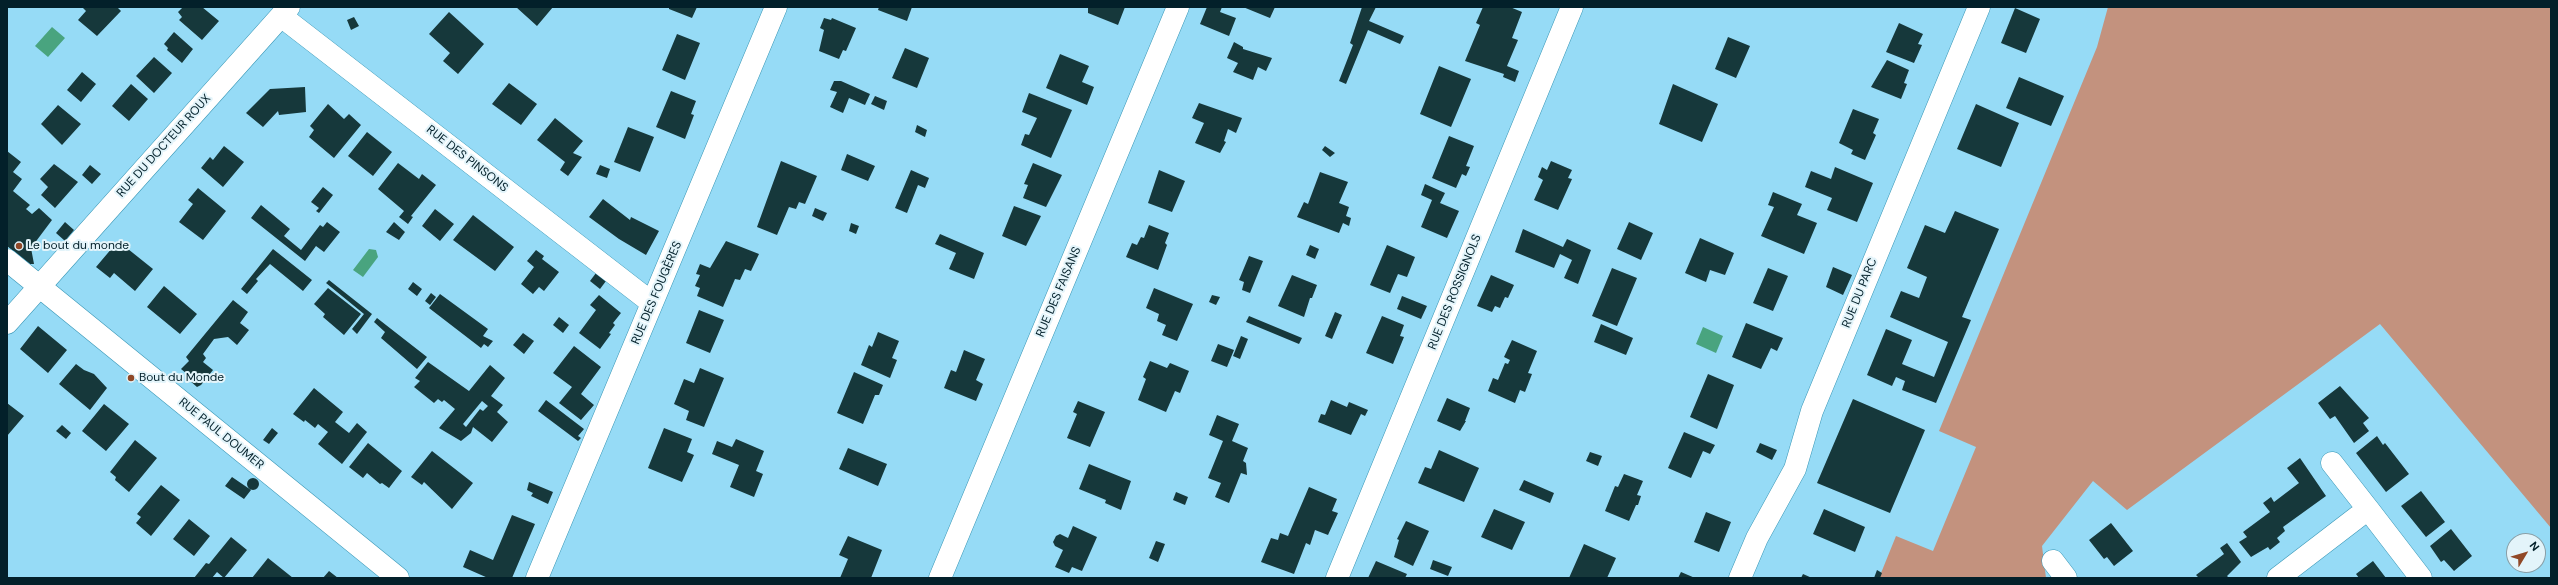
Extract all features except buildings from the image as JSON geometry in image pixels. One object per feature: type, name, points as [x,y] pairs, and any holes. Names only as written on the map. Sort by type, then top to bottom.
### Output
[{"type":"street","name":"RUE DES FOUGÈRES","points":[[537,578],[776,7]]},
{"type":"street","name":"RUE DES FAISANS","points":[[940,578],[1178,7]]},
{"type":"street","name":"RUE DES ROSSIGNOLS","points":[[1338,578],[1572,7]]},
{"type":"street","name":"RUE DU PARC","points":[[1740,578],[1757,538],[1795,469],[1812,411],[1979,7]]},
{"type":"street","name":"RUE DES PINSONS","points":[[285,11],[652,303]]},
{"type":"street","name":"RUE DU DOCTEUR ROUX","points":[[7,323],[285,11]]},
{"type":"street","name":"RUE PAUL DOUMER","points":[[7,260],[398,578]]},
{"type":"street","points":[[2332,463],[2421,578]]},
{"type":"street","points":[[2278,578],[2368,509]]},
{"type":"shaded area","points":[[2108,7],[2551,7],[2551,528],[2380,324],[2127,510],[2093,481],[2042,546],[2046,578],[1879,578],[1896,536],[1933,551],[1976,447],[1939,431],[2097,47]]},
{"type":"shaded area","points":[[52,27],[65,38],[48,57],[35,46]]},
{"type":"shaded area","points":[[369,249],[376,250],[378,257],[363,277],[353,270]]},
{"type":"shaded area","points":[[1703,327],[1723,336],[1716,353],[1696,344]]},
{"type":"place","name":"Le bout du monde","points":[[19,246]]},
{"type":"place","name":"Bout du Monde","points":[[131,378]]}]
